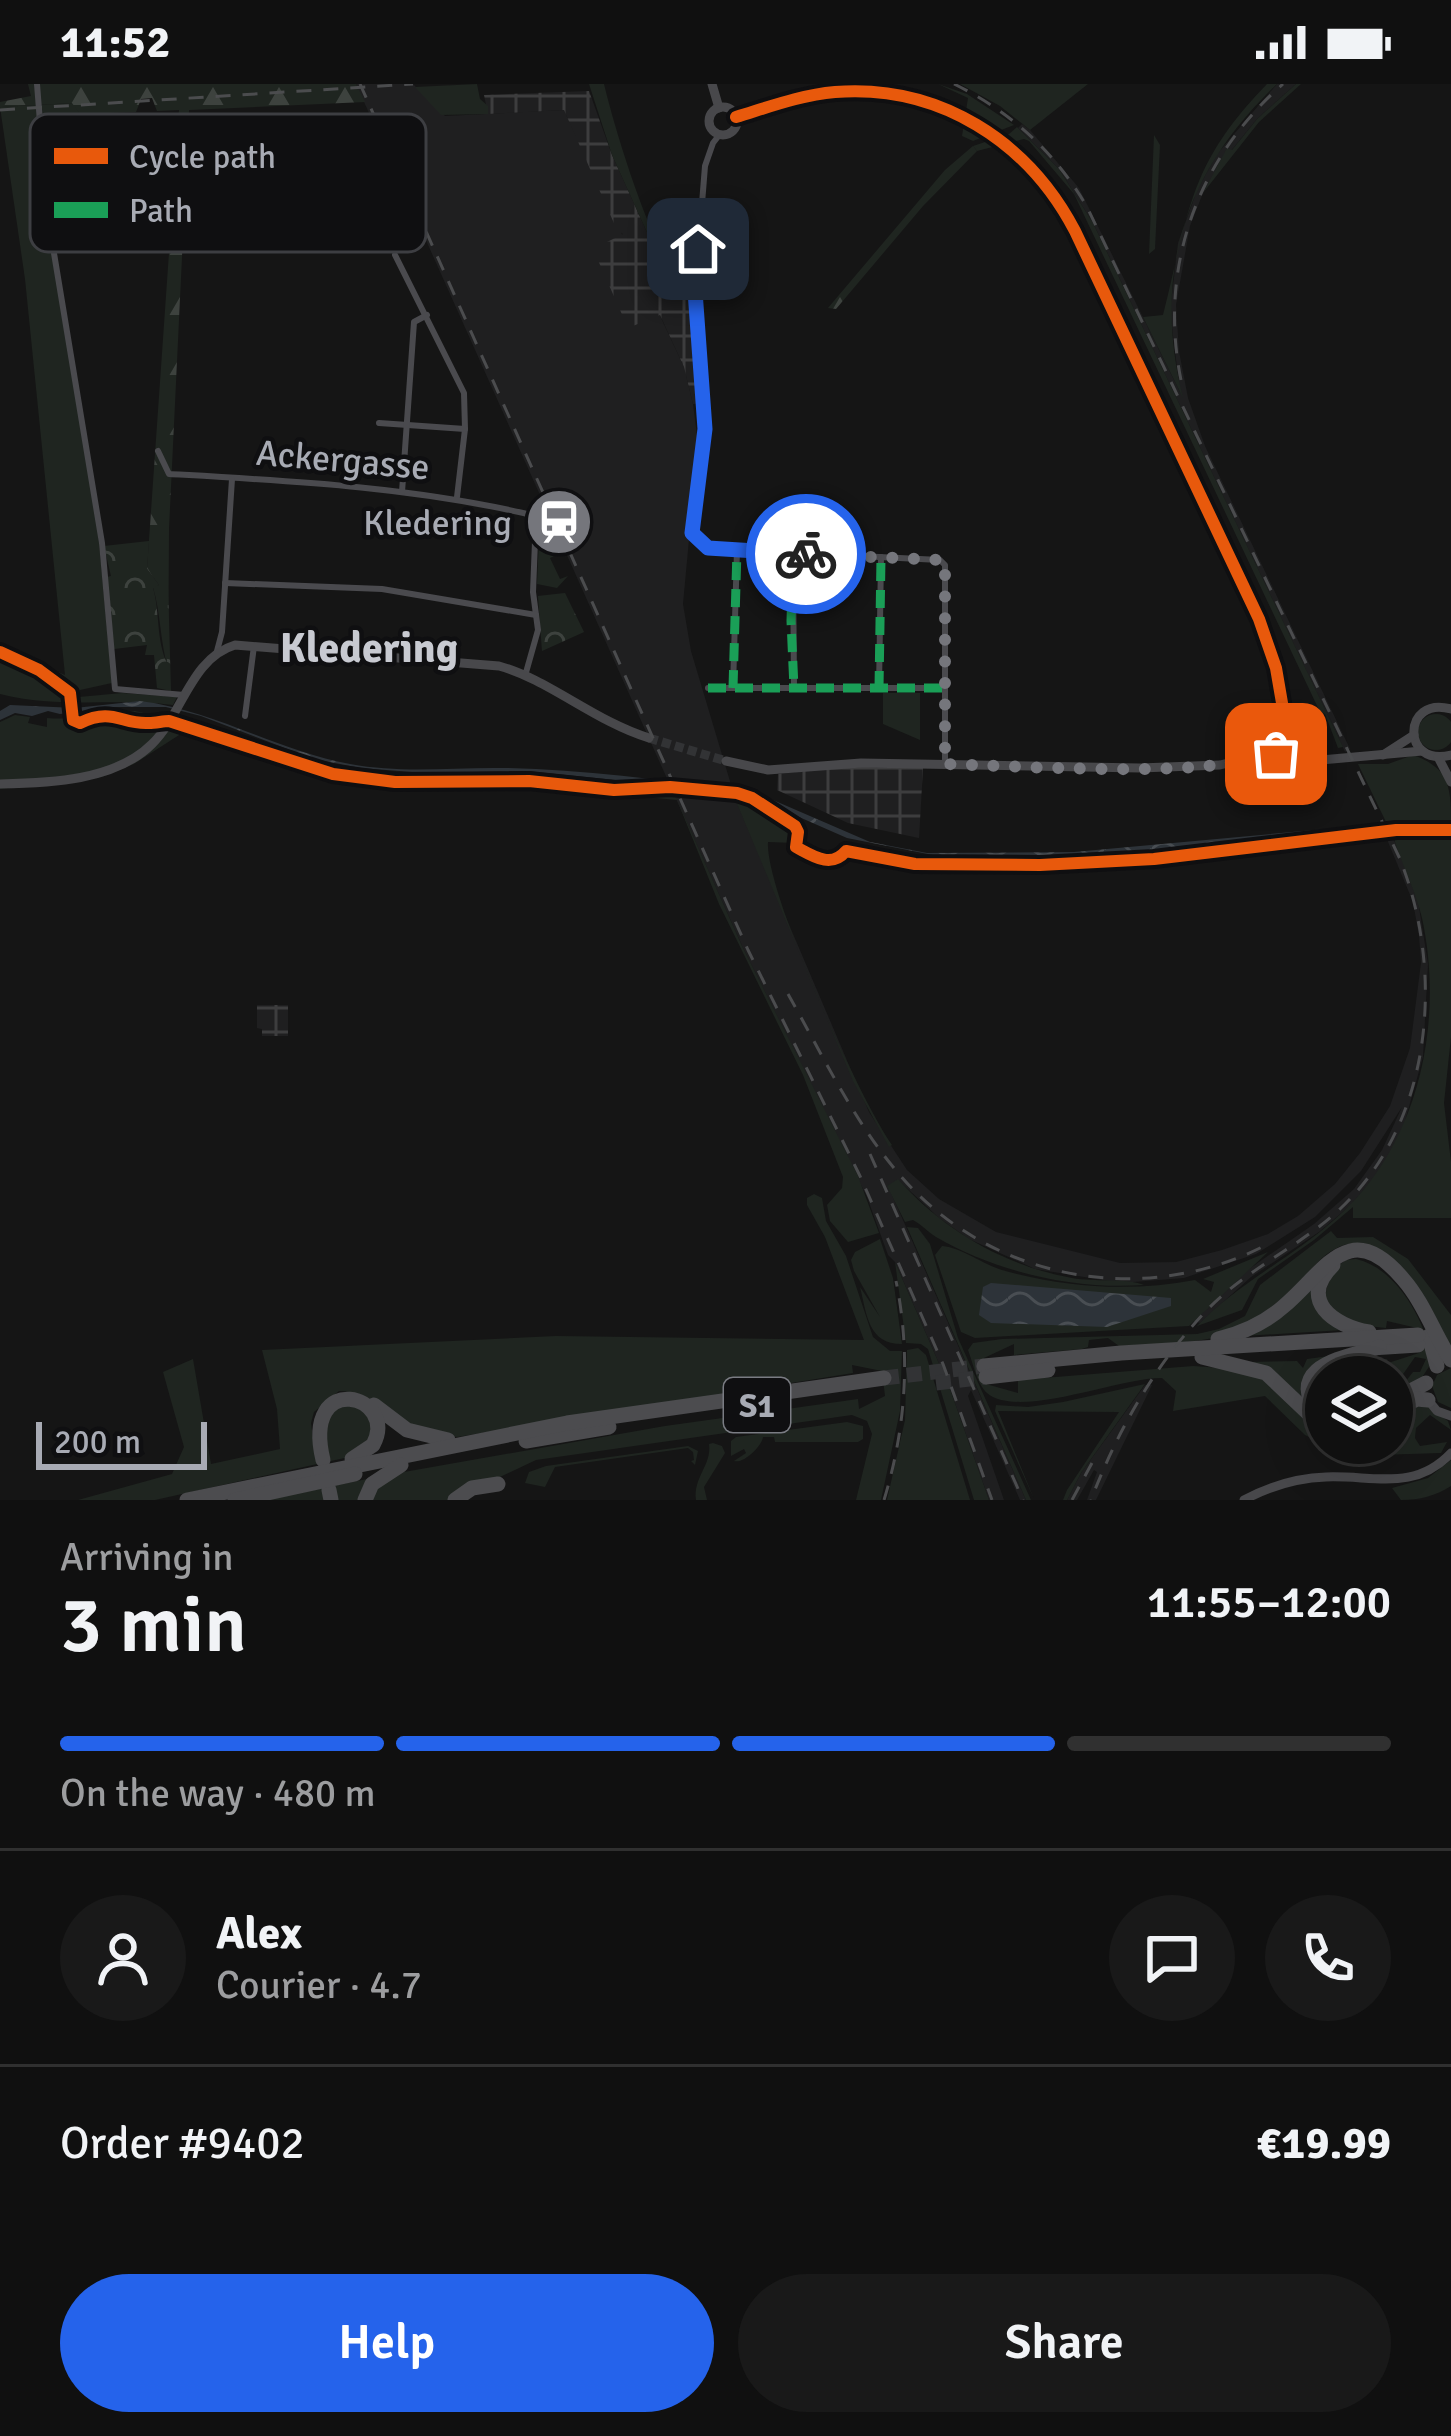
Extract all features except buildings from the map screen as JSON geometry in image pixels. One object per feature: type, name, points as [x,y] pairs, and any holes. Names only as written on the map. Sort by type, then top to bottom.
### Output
[{"type":"highway","points":[[1194,1353],[1257,1325],[1286,1304],[1333,1256],[1360,1250],[1387,1262],[1405,1281],[1446,1362]]},
{"type":"highway","points":[[1342,1356],[1418,1340],[1349,1328],[1331,1319],[1321,1299],[1325,1273],[1347,1258],[1372,1260],[1382,1267],[1446,1362]]},
{"type":"highway","points":[[985,1372],[1395,1336]]},
{"type":"highway","points":[[1194,1353],[1379,1347]]},
{"type":"highway","points":[[1194,1353],[1266,1373],[1305,1407]]},
{"type":"highway","name":"S1","points":[[187,1500],[475,1440],[705,1402],[885,1383],[628,1424],[235,1500]]},
{"type":"highway","points":[[1413,1396],[1427,1392]]},
{"type":"highway","points":[[1413,1401],[1427,1392]]},
{"type":"highway","points":[[257,1483],[366,1452],[378,1436],[376,1416],[352,1398],[325,1408],[317,1427],[321,1460],[314,1437],[316,1415],[330,1399],[341,1395],[366,1399],[393,1421],[423,1436],[475,1440]]},
{"type":"highway","points":[[365,1500],[372,1484],[401,1465]]},
{"type":"highway","points":[[459,1500],[472,1488],[497,1489]]},
{"type":"main road","points":[[712,84],[719,108]]},
{"type":"main road","points":[[736,117],[814,94],[891,93],[959,113],[996,135],[1031,165],[1075,231],[1258,619],[1276,668],[1289,737],[1308,757]]},
{"type":"main road","points":[[719,108],[728,108],[736,117]]},
{"type":"main road","points":[[719,108],[710,121],[712,129],[721,134],[734,130],[736,117]]},
{"type":"main road","points":[[0,784],[68,778],[120,765],[153,743],[216,654],[235,645],[499,666],[609,724],[649,738]]},
{"type":"main road","points":[[1278,753],[1266,743],[1281,709]]},
{"type":"main road","points":[[1422,751],[1414,735],[1415,723],[1426,710],[1451,709]]},
{"type":"main road","points":[[1270,733],[1289,737]]},
{"type":"main road","points":[[1249,756],[1270,733]]},
{"type":"main road","points":[[1381,756],[1414,735]]},
{"type":"main road","points":[[1278,753],[1289,737]]},
{"type":"main road","points":[[726,761],[769,770],[861,763],[1140,768],[1220,765],[1278,753],[1321,760],[1422,751],[1438,758],[1449,777]]},
{"type":"main road","points":[[1438,758],[1451,754]]},
{"type":"main road","points":[[1446,1362],[1427,1392],[1450,1417]]},
{"type":"main road","points":[[1244,1500],[1302,1479],[1407,1480],[1435,1468],[1449,1452]]},
{"type":"street","points":[[37,84],[39,114]]},
{"type":"street","points":[[721,134],[712,143],[705,166],[695,291],[705,429],[692,530],[701,544],[719,549],[940,560],[945,565],[945,764]]},
{"type":"street","points":[[56,252],[102,543],[115,689],[183,697]]},
{"type":"street","points":[[395,255],[464,393],[457,497]]},
{"type":"street","points":[[402,492],[415,322],[428,314]]},
{"type":"street","points":[[379,423],[465,429]]},
{"type":"street","name":"Ackergasse","points":[[158,451],[169,474],[457,497],[536,516],[536,615]]},
{"type":"street","points":[[216,654],[222,632],[233,478]]},
{"type":"street","points":[[733,688],[737,550]]},
{"type":"street","points":[[793,553],[794,688]]},
{"type":"street","points":[[879,689],[881,557]]},
{"type":"street","points":[[225,583],[382,589],[536,615],[535,647],[525,676]]},
{"type":"street","points":[[222,632],[235,645]]},
{"type":"street","points":[[245,716],[254,646]]},
{"type":"street","points":[[708,688],[945,688]]},
{"type":"shaded area","points":[[356,84],[413,84],[445,116],[564,110],[684,367],[698,443],[683,604],[691,651],[735,798],[869,1112],[907,1170],[939,1199],[996,1232],[1120,1263],[1176,1262],[1222,1250],[1268,1234],[1298,1216],[1335,1184],[1360,1153],[1390,1106],[1410,1048],[1421,963],[1413,902],[1386,837],[1391,835],[1396,844],[1418,901],[1428,964],[1423,1057],[1401,1135],[1351,1205],[1251,1277],[1200,1323],[1193,1321],[1236,1278],[1314,1224],[1354,1189],[1382,1150],[1402,1107],[1361,1171],[1315,1217],[1256,1254],[1184,1278],[1121,1283],[1035,1269],[969,1239],[898,1180],[888,1186],[1026,1500],[1020,1500],[971,1390],[968,1396],[1004,1500],[989,1500],[950,1389],[888,1255],[867,1197],[742,946],[426,240],[426,114],[369,114]]},
{"type":"shaded area","points":[[1277,84],[1296,84],[1257,119],[1231,151],[1203,193],[1190,226],[1176,305],[1179,351],[1188,398],[1205,446],[1350,749],[1345,752],[1093,223],[1059,169],[1018,128],[1022,124],[1030,130],[1079,188],[1180,392],[1170,311],[1178,243],[1197,190],[1217,154]]},
{"type":"shaded area","points":[[589,91],[665,272],[692,281],[703,403],[693,404],[684,367],[660,315],[628,328],[593,249],[623,234],[617,230],[564,110],[488,114],[484,95]]},
{"type":"shaded area","points":[[841,767],[923,768],[919,838],[848,823],[777,790],[778,774]]},
{"type":"shaded area","points":[[257,1005],[288,1005],[288,1036],[262,1036],[262,1029],[257,1028]]},
{"type":"shaded area","points":[[1145,1385],[1152,1385],[1096,1500],[1087,1500],[1094,1470],[1077,1500],[1067,1500],[1081,1473]]},
{"type":"green space","points":[[28,84],[356,84],[365,102],[189,110],[189,114],[157,111],[152,98],[141,99],[136,112],[80,114],[72,103],[0,107],[0,102],[31,96]]},
{"type":"green space","points":[[477,84],[488,114],[441,115],[415,87]]},
{"type":"green space","points":[[589,84],[604,84],[655,238],[677,272],[692,281],[677,281],[665,272],[612,155]]},
{"type":"green space","points":[[938,84],[967,94],[1014,125],[973,141],[962,136],[968,98]]},
{"type":"green space","points":[[960,84],[1088,84],[1030,130]]},
{"type":"green space","points":[[1267,84],[1277,84],[1219,153],[1185,223],[1221,140]]},
{"type":"green space","points":[[1301,84],[1259,122],[1203,193],[1227,148],[1232,150],[1257,119]]},
{"type":"green space","points":[[73,103],[80,114],[30,114],[30,252],[55,252],[96,510],[112,683],[80,690],[79,697],[122,693],[177,697],[173,705],[43,701],[0,694],[0,646],[65,675],[25,279],[0,107]]},
{"type":"green space","points":[[1017,127],[1059,169],[1093,223],[1343,747],[1338,748],[1320,712],[1074,194],[1029,141],[977,151],[973,146]]},
{"type":"green space","points":[[1154,135],[1160,145],[1155,249],[1149,254]]},
{"type":"green space","points":[[973,146],[977,151],[923,206],[836,309],[828,308],[945,170]]},
{"type":"green space","points":[[1180,245],[1172,309],[1183,398],[1143,317],[1163,315]]},
{"type":"green space","points":[[169,252],[182,252],[169,528],[168,668],[153,587],[159,585],[147,569]]},
{"type":"green space","points":[[540,514],[548,515],[561,544],[550,558],[560,579],[568,576],[557,588],[537,584]]},
{"type":"green space","points":[[149,541],[147,569],[159,585],[153,588],[167,663],[168,586],[171,691],[157,688],[154,655],[145,655],[147,645],[114,649],[107,577],[111,576],[104,546]]},
{"type":"green space","points":[[565,593],[584,632],[542,651],[538,596]]},
{"type":"green space","points":[[883,693],[920,693],[920,740],[883,724]]},
{"type":"green space","points":[[135,711],[198,725],[338,771],[433,780],[535,777],[626,787],[630,792],[674,793],[742,946],[858,1176],[879,1233],[848,1242],[830,1221],[827,1205],[842,1188],[843,1177],[803,1075],[719,904],[677,800],[521,785],[430,788],[364,783],[303,770],[190,728],[134,764],[102,777],[0,789],[0,722],[15,715],[47,727],[47,718]]},
{"type":"green space","points":[[1436,714],[1449,719],[1449,745],[1436,750],[1423,745],[1418,732],[1423,719]]},
{"type":"green space","points":[[1413,755],[1434,766],[1446,780],[1451,822],[1387,824],[1358,764],[1388,764]]},
{"type":"green space","points":[[744,797],[796,831],[795,843],[768,842],[782,904],[811,981],[735,799]]},
{"type":"green space","points":[[1392,832],[1451,833],[1451,1037],[1444,1103],[1451,1218],[1353,1218],[1353,1207],[1258,1279],[1242,1310],[1197,1326],[1334,1220],[1363,1191],[1405,1121],[1418,1082],[1430,1000],[1422,918]]},
{"type":"green space","points":[[819,1000],[892,1145],[889,1147],[853,1081]]},
{"type":"green space","points":[[898,1179],[955,1230],[999,1255],[1072,1278],[1144,1285],[1064,1281],[984,1260],[913,1220],[905,1222],[887,1186]]},
{"type":"green space","points":[[814,1194],[822,1198],[826,1221],[846,1256],[873,1337],[890,1351],[902,1351],[900,1411],[881,1500],[856,1500],[872,1434],[867,1421],[852,1415],[536,1460],[451,1500],[367,1500],[387,1475],[665,1426],[858,1399],[859,1409],[885,1396],[882,1371],[852,1365],[853,1373],[457,1437],[414,1428],[361,1396],[339,1391],[314,1412],[316,1461],[337,1402],[368,1409],[373,1438],[349,1457],[155,1500],[78,1500],[172,1474],[184,1447],[163,1372],[193,1359],[211,1464],[280,1449],[277,1409],[262,1350],[556,1336],[864,1340],[825,1237],[807,1205],[807,1198]]},
{"type":"green space","points":[[907,1227],[918,1228],[930,1244],[958,1338],[1031,1500],[1026,1500]]},
{"type":"green space","points":[[1331,1231],[1337,1238],[1373,1237],[1408,1259],[1451,1315],[1451,1353],[1399,1267],[1381,1251],[1362,1243],[1340,1246],[1261,1316],[1225,1334],[1119,1346],[1108,1338],[1089,1340],[1082,1349],[1014,1355],[1014,1344],[984,1358],[986,1384],[1018,1393],[1018,1380],[1193,1366],[1251,1370],[1305,1415],[1305,1435],[1265,1396],[1173,1411],[1176,1391],[1162,1378],[1045,1400],[1002,1400],[987,1393],[968,1350],[973,1343],[1002,1339],[1197,1334],[1245,1316],[1260,1285]]},
{"type":"green space","points":[[880,1239],[893,1278],[902,1344],[882,1339],[871,1326],[860,1287],[880,1317],[851,1260],[855,1252]]},
{"type":"green space","points":[[942,1246],[1002,1270],[1051,1281],[1123,1287],[1195,1280],[1211,1292],[1214,1282],[1203,1279],[1268,1252],[1189,1326],[975,1338],[961,1332],[935,1255]]},
{"type":"green space","points":[[1346,1260],[1371,1264],[1408,1299],[1432,1362],[1421,1379],[1413,1383],[1413,1372],[1420,1372],[1426,1359],[1410,1356],[1419,1353],[1417,1328],[1387,1321],[1386,1328],[1348,1324],[1324,1303],[1330,1271]]},
{"type":"green space","points":[[895,1262],[950,1389],[989,1500],[974,1500],[928,1349],[906,1343]]},
{"type":"green space","points":[[1310,1284],[1343,1330],[1243,1336]]},
{"type":"green space","points":[[918,1348],[926,1355],[970,1500],[887,1500],[905,1420],[907,1350]]},
{"type":"green space","points":[[1297,1361],[1303,1368],[1305,1364],[1305,1405],[1248,1362]]},
{"type":"green space","points":[[1451,1368],[1451,1408],[1438,1402],[1432,1386],[1437,1375]]},
{"type":"green space","points":[[1145,1384],[1067,1500],[1063,1500],[1067,1490],[1119,1412],[998,1411],[1034,1499],[995,1411],[996,1405],[1028,1407]]},
{"type":"green space","points":[[1425,1405],[1448,1421],[1451,1430],[1430,1415],[1416,1428],[1420,1446],[1447,1442],[1441,1453],[1413,1454],[1413,1408]]},
{"type":"green space","points":[[847,1422],[863,1426],[863,1439],[775,1442],[774,1437],[763,1437],[747,1457],[734,1461],[746,1453],[744,1449],[731,1456],[731,1441],[736,1437]]},
{"type":"green space","points":[[713,1443],[725,1453],[704,1487],[707,1500],[696,1500],[697,1484]]},
{"type":"green space","points":[[688,1446],[698,1451],[695,1465],[688,1448],[555,1467],[545,1487],[525,1483],[529,1472],[546,1466]]},
{"type":"green space","points":[[1451,1460],[1451,1486],[1439,1492],[1401,1500],[1392,1488],[1428,1478]]},
{"type":"green space","points":[[372,1478],[362,1500],[265,1500]]},
{"type":"water","points":[[140,701],[194,713],[323,758],[370,767],[534,769],[736,788],[870,842],[927,853],[1074,852],[1348,827],[1451,826],[1315,832],[1112,855],[938,856],[847,838],[744,793],[527,771],[425,773],[361,768],[314,759],[166,707],[48,711],[32,716],[15,713],[0,720],[0,711],[10,705],[75,708]]},
{"type":"water","points":[[991,1283],[1171,1298],[1171,1306],[1107,1327],[991,1323],[979,1315],[983,1287]]},
{"type":"tunnel","points":[[649,738],[726,761]]},
{"type":"tunnel","points":[[884,1378],[984,1366]]},
{"type":"tunnel","points":[[936,1383],[986,1377]]},
{"type":"railway","points":[[360,84],[373,114]]},
{"type":"railway","points":[[0,110],[413,84]]},
{"type":"railway","points":[[954,84],[1030,135],[1087,207],[1400,859],[1423,949],[1422,1043],[1412,1089],[1372,1173],[1326,1222],[1225,1293],[1191,1328],[1141,1397],[1091,1500]]},
{"type":"railway","points":[[1181,380],[1175,297],[1191,218],[1228,146],[1283,84]]},
{"type":"railway","points":[[426,231],[748,950],[860,1176],[943,1364],[992,1500]]},
{"type":"railway","points":[[788,994],[839,1087],[883,1154],[936,1210],[978,1239],[1023,1260],[1071,1273],[1121,1279],[1171,1276],[1220,1264],[1268,1244]]},
{"type":"railway","points":[[870,1154],[1023,1500]]},
{"type":"railway","points":[[884,1500],[904,1391],[904,1336],[896,1281]]},
{"type":"railway","points":[[1072,1500],[1092,1463]]},
{"type":"marked path","points":[[733,688],[737,550]]},
{"type":"marked path","points":[[793,553],[794,688]]},
{"type":"marked path","points":[[879,689],[881,557]]},
{"type":"marked path","points":[[708,688],[945,688]]},
{"type":"cycle path","points":[[736,117],[835,92],[910,98],[976,125],[1032,170],[1075,231],[1259,619],[1276,668],[1287,732]]},
{"type":"cycle path","points":[[0,652],[39,670],[70,693],[73,720],[80,723],[109,716],[140,723],[169,721],[333,774],[395,782],[529,781],[614,790],[670,787],[737,793],[795,826],[796,847],[828,860],[846,851],[915,864],[1040,865],[1154,859],[1396,830],[1451,830]]},
{"type":"way so far","points":[[806,554],[940,560],[945,565],[945,764],[1220,765],[1249,756],[1268,736],[1266,743],[1276,754]]},
{"type":"place","name":"Kledering","points":[[559,522]]},
{"type":"district","name":"Kledering","points":[[369,647]]},
{"type":"route","points":[[698,249],[695,291],[705,429],[692,533],[708,548],[806,554]]}]
